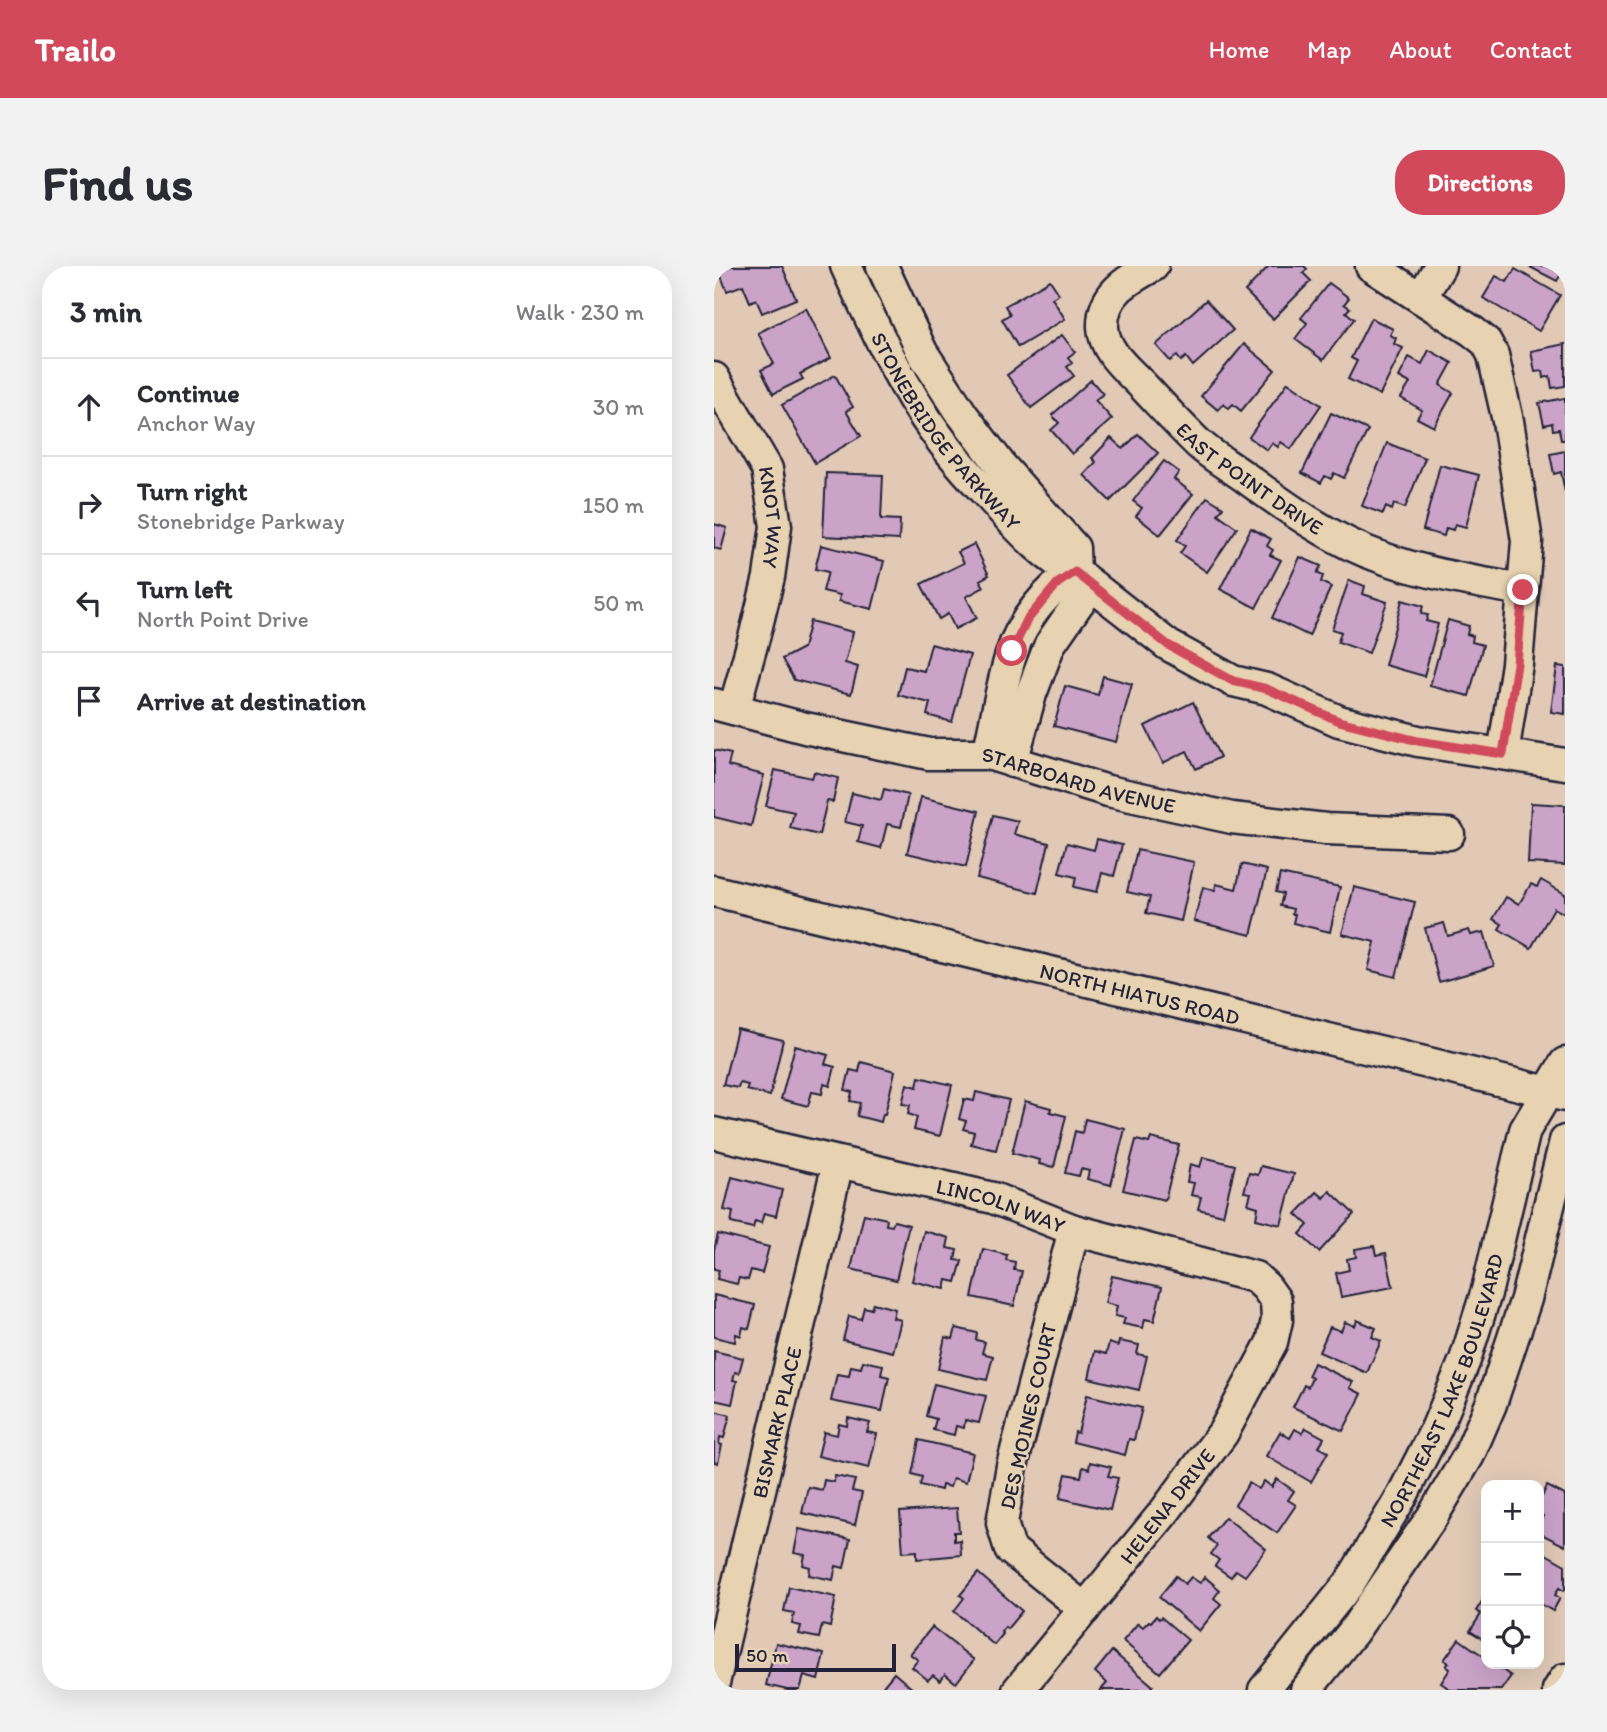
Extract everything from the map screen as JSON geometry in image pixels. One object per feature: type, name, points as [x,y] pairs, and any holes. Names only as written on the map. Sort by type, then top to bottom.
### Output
[{"type":"street","name":"STONEBRIDGE PARKWAY","points":[[846,266],[900,377],[938,436],[971,477],[1016,525],[1060,565],[1084,579],[1168,645],[1233,681],[1267,689],[1339,721],[1418,741],[1565,764]]},
{"type":"street","name":"STONEBRIDGE PARKWAY","points":[[882,266],[922,352],[962,414],[1002,467],[1074,548],[1084,579]]},
{"type":"street","name":"EAST POINT DRIVE","points":[[1153,266],[1123,283],[1112,295],[1105,310],[1103,328],[1106,342],[1118,360],[1200,445],[1292,512],[1349,544],[1391,560],[1459,580],[1523,590]]},
{"type":"street","points":[[1371,266],[1472,331],[1486,342],[1493,355],[1508,421],[1527,541],[1517,664],[1503,754]]},
{"type":"street","points":[[1421,298],[1440,266]]},
{"type":"street","name":"KNOT WAY","points":[[714,378],[766,469],[776,526],[769,577],[755,634],[724,706]]},
{"type":"street","points":[[1000,758],[1012,651],[1027,620],[1058,583],[1084,579]]},
{"type":"street","name":"STARBOARD AVENUE","points":[[724,706],[805,728],[929,754],[1000,758],[1108,791],[1233,818],[1326,829],[1449,834]]},
{"type":"street","name":"NORTH HIATUS ROAD","points":[[714,891],[1556,1093]]},
{"type":"street","name":"NORTHEAST LAKE BOULEVARD","points":[[1264,1690],[1349,1584],[1402,1496],[1437,1427],[1465,1360],[1487,1290],[1525,1130],[1556,1093],[1565,1063]]},
{"type":"street","name":"LINCOLN WAY","points":[[714,1133],[993,1198],[1074,1230],[1255,1277],[1276,1301]]},
{"type":"street","name":"NORTHEAST LAKE BOULEVARD","points":[[1306,1690],[1353,1632],[1432,1517],[1469,1455],[1491,1404],[1526,1299],[1565,1141]]},
{"type":"street","name":"BISMARK PLACE","points":[[714,1683],[838,1163]]},
{"type":"street","name":"DES MOINES COURT","points":[[1074,1230],[1012,1466],[1002,1523],[1010,1549],[1086,1609]]},
{"type":"street","name":"HELENA DRIVE","points":[[1018,1690],[1165,1511],[1223,1433],[1272,1342],[1277,1320],[1276,1301]]},
{"type":"street","points":[[1465,1360],[1503,1370]]},
{"type":"street","points":[[1558,1690],[1565,1679]]},
{"type":"building","points":[[717,266],[782,266],[796,299],[762,313],[756,299],[750,302],[743,285],[727,291]]},
{"type":"building","points":[[1269,266],[1304,266],[1307,269],[1303,273],[1311,281],[1273,319],[1245,291]]},
{"type":"building","points":[[1528,266],[1565,266],[1565,267],[1557,281]]},
{"type":"building","points":[[1515,269],[1560,295],[1539,331],[1483,298],[1496,276],[1507,282]]},
{"type":"building","points":[[1050,280],[1059,294],[1052,298],[1065,319],[1018,347],[1002,319],[1010,314],[1005,306]]},
{"type":"building","points":[[1329,283],[1349,298],[1344,304],[1350,308],[1346,312],[1354,319],[1323,360],[1295,339],[1307,323],[1301,318]]},
{"type":"building","points":[[1206,300],[1233,330],[1193,366],[1186,357],[1181,361],[1177,356],[1170,361],[1156,345]]},
{"type":"building","points":[[806,308],[831,358],[800,374],[803,379],[773,394],[761,370],[774,364],[758,333]]},
{"type":"building","points":[[1371,318],[1393,329],[1390,335],[1396,338],[1394,344],[1403,348],[1380,395],[1348,379],[1357,361],[1351,358]]},
{"type":"building","points":[[1062,335],[1075,352],[1068,357],[1072,363],[1067,367],[1074,376],[1031,408],[1007,375]]},
{"type":"building","points":[[1244,344],[1275,370],[1241,411],[1233,404],[1229,408],[1223,404],[1218,410],[1201,396]]},
{"type":"building","points":[[1565,344],[1565,386],[1552,388],[1550,376],[1544,378],[1543,371],[1535,372],[1531,351]]},
{"type":"building","points":[[1429,350],[1452,363],[1440,385],[1453,393],[1434,427],[1417,418],[1422,410],[1401,398],[1410,383],[1399,377],[1409,357],[1422,364]]},
{"type":"building","points":[[835,375],[853,407],[846,411],[861,436],[815,463],[782,405]]},
{"type":"building","points":[[1091,380],[1103,394],[1095,400],[1112,419],[1072,454],[1051,430],[1059,423],[1052,415]]},
{"type":"building","points":[[1288,382],[1321,405],[1291,449],[1281,442],[1278,447],[1272,443],[1267,450],[1249,437]]},
{"type":"building","points":[[1565,398],[1565,440],[1561,440],[1559,429],[1553,430],[1552,423],[1544,425],[1539,403]]},
{"type":"building","points":[[1331,413],[1368,430],[1344,478],[1334,473],[1331,479],[1325,476],[1321,483],[1302,473]]},
{"type":"building","points":[[1138,434],[1158,453],[1110,501],[1084,475],[1096,462],[1092,458],[1111,438],[1123,449]]},
{"type":"building","points":[[1387,443],[1425,458],[1405,508],[1394,504],[1392,510],[1386,507],[1383,514],[1362,506]]},
{"type":"building","points":[[1565,451],[1565,492],[1561,472],[1554,474],[1550,454]]},
{"type":"building","points":[[1164,461],[1179,472],[1174,479],[1193,494],[1160,535],[1136,516],[1142,508],[1133,501]]},
{"type":"building","points":[[1440,465],[1479,475],[1466,527],[1455,524],[1453,530],[1446,528],[1444,536],[1423,530]]},
{"type":"building","points":[[826,473],[883,475],[881,519],[900,520],[899,540],[823,536]]},
{"type":"building","points":[[1207,497],[1223,507],[1218,514],[1237,528],[1207,572],[1180,553],[1185,546],[1177,540]]},
{"type":"building","points":[[714,524],[727,528],[721,550],[714,548]]},
{"type":"building","points":[[1251,528],[1271,539],[1267,546],[1273,550],[1270,555],[1281,560],[1256,608],[1220,589]]},
{"type":"building","points":[[974,544],[989,575],[980,580],[984,587],[966,597],[977,618],[955,629],[948,614],[939,619],[921,584],[964,563],[958,552]]},
{"type":"building","points":[[821,545],[884,561],[872,609],[839,601],[840,595],[823,591],[828,572],[815,569]]},
{"type":"building","points":[[1300,557],[1321,566],[1317,573],[1323,576],[1321,582],[1331,587],[1309,636],[1272,618]]},
{"type":"building","points":[[1349,580],[1365,586],[1363,594],[1387,602],[1369,653],[1338,642],[1341,632],[1332,629]]},
{"type":"building","points":[[1402,600],[1423,606],[1421,614],[1428,615],[1426,621],[1438,624],[1424,676],[1385,665]]},
{"type":"building","points":[[1448,620],[1469,626],[1467,634],[1473,636],[1472,642],[1483,645],[1469,696],[1430,686]]},
{"type":"building","points":[[810,621],[853,632],[845,663],[858,667],[851,694],[794,680],[782,659],[803,648]]},
{"type":"building","points":[[931,644],[970,655],[952,722],[927,715],[930,703],[898,695],[905,667],[924,671]]},
{"type":"building","points":[[1557,666],[1565,667],[1565,714],[1551,712]]},
{"type":"building","points":[[1103,676],[1132,684],[1116,742],[1054,726],[1065,686],[1098,695]]},
{"type":"building","points":[[1193,702],[1220,757],[1196,769],[1187,751],[1163,763],[1145,726]]},
{"type":"building","points":[[714,750],[731,754],[728,766],[764,775],[751,826],[714,817]]},
{"type":"building","points":[[775,770],[812,778],[814,772],[838,778],[833,802],[827,801],[819,835],[790,828],[794,812],[766,806]]},
{"type":"building","points":[[884,789],[908,795],[901,827],[887,824],[881,848],[858,842],[862,826],[845,822],[852,793],[881,800]]},
{"type":"building","points":[[921,797],[979,811],[966,867],[907,853]]},
{"type":"building","points":[[1531,803],[1565,805],[1565,865],[1528,863]]},
{"type":"building","points":[[993,815],[1018,821],[1014,834],[1049,843],[1037,893],[977,878]]},
{"type":"building","points":[[1097,839],[1122,845],[1114,876],[1102,873],[1097,892],[1074,887],[1076,877],[1059,873],[1067,843],[1094,850]]},
{"type":"building","points":[[1137,850],[1194,862],[1181,921],[1146,913],[1150,897],[1127,892]]},
{"type":"building","points":[[1242,864],[1267,870],[1251,935],[1194,921],[1203,887],[1215,890],[1216,884],[1236,889]]},
{"type":"building","points":[[1280,874],[1340,887],[1330,932],[1293,923],[1293,909],[1280,906],[1283,894],[1276,892]]},
{"type":"building","points":[[1541,880],[1565,894],[1565,909],[1563,913],[1554,908],[1531,948],[1499,929],[1502,924],[1493,919],[1506,897],[1519,904],[1531,884],[1537,887]]},
{"type":"building","points":[[1354,887],[1415,902],[1396,977],[1368,970],[1375,942],[1342,934]]},
{"type":"building","points":[[1444,923],[1448,936],[1469,930],[1471,935],[1484,932],[1494,966],[1439,982],[1425,928]]},
{"type":"building","points":[[737,1029],[783,1040],[770,1096],[747,1090],[748,1085],[740,1083],[738,1088],[723,1085]]},
{"type":"building","points":[[795,1046],[828,1055],[825,1064],[835,1067],[830,1086],[824,1084],[822,1094],[812,1092],[808,1106],[781,1099]]},
{"type":"building","points":[[861,1062],[895,1071],[881,1122],[857,1116],[860,1103],[850,1101],[852,1092],[845,1090],[850,1070],[859,1072]]},
{"type":"building","points":[[919,1077],[952,1085],[940,1136],[914,1130],[917,1117],[908,1114],[910,1105],[902,1104],[907,1084],[917,1087]]},
{"type":"building","points":[[976,1092],[1009,1100],[996,1150],[971,1144],[974,1132],[963,1129],[966,1121],[959,1119],[964,1099],[974,1101]]},
{"type":"building","points":[[1025,1101],[1051,1108],[1050,1112],[1066,1116],[1054,1167],[1039,1164],[1040,1160],[1012,1153]]},
{"type":"building","points":[[1085,1119],[1125,1129],[1111,1185],[1087,1179],[1089,1171],[1081,1169],[1079,1176],[1065,1173],[1075,1131],[1082,1133]]},
{"type":"building","points":[[1151,1138],[1179,1145],[1165,1200],[1123,1190],[1136,1140],[1149,1143]]},
{"type":"building","points":[[1203,1157],[1235,1165],[1223,1215],[1198,1209],[1201,1197],[1191,1195],[1194,1183],[1187,1182],[1190,1164],[1200,1167]]},
{"type":"building","points":[[1261,1166],[1294,1174],[1281,1225],[1256,1219],[1258,1207],[1248,1204],[1251,1193],[1244,1192],[1249,1173],[1258,1175]]},
{"type":"building","points":[[732,1177],[782,1190],[776,1216],[764,1213],[761,1223],[755,1221],[753,1228],[731,1223],[733,1212],[724,1210]]},
{"type":"building","points":[[1330,1191],[1354,1214],[1319,1252],[1300,1234],[1308,1225],[1296,1214],[1317,1192],[1324,1198]]},
{"type":"building","points":[[864,1214],[887,1219],[886,1225],[892,1226],[894,1221],[909,1225],[896,1280],[851,1269]]},
{"type":"building","points":[[924,1231],[949,1238],[947,1248],[957,1250],[955,1260],[962,1261],[956,1282],[947,1280],[945,1289],[912,1281]]},
{"type":"building","points":[[718,1234],[769,1247],[762,1273],[751,1270],[748,1280],[739,1278],[737,1284],[717,1279],[719,1270],[714,1269],[714,1250]]},
{"type":"building","points":[[1374,1246],[1376,1255],[1386,1253],[1393,1287],[1341,1297],[1336,1273],[1349,1270],[1347,1259],[1356,1257],[1355,1249]]},
{"type":"building","points":[[983,1249],[1007,1255],[1006,1260],[1015,1262],[1014,1270],[1022,1271],[1014,1306],[972,1297]]},
{"type":"building","points":[[1112,1276],[1162,1287],[1154,1321],[1145,1319],[1143,1328],[1123,1324],[1125,1318],[1115,1316],[1117,1306],[1105,1303]]},
{"type":"building","points":[[714,1295],[755,1305],[749,1329],[743,1327],[741,1336],[736,1334],[735,1342],[714,1337]]},
{"type":"building","points":[[873,1303],[895,1309],[893,1318],[901,1320],[893,1352],[843,1340],[849,1316],[861,1319],[864,1307],[871,1309]]},
{"type":"building","points":[[1357,1320],[1376,1328],[1372,1337],[1381,1341],[1367,1373],[1319,1352],[1330,1327],[1341,1331],[1345,1322],[1355,1326]]},
{"type":"building","points":[[956,1328],[977,1333],[976,1340],[985,1342],[982,1353],[993,1356],[987,1380],[938,1369],[945,1337],[953,1339]]},
{"type":"building","points":[[1119,1341],[1139,1345],[1137,1354],[1147,1356],[1139,1390],[1089,1378],[1095,1351],[1106,1354],[1109,1343],[1118,1346]]},
{"type":"building","points":[[714,1351],[743,1358],[739,1373],[735,1372],[733,1380],[737,1381],[732,1404],[714,1400]]},
{"type":"building","points":[[863,1361],[883,1365],[881,1375],[889,1377],[882,1411],[831,1401],[837,1374],[849,1376],[851,1366],[861,1368]]},
{"type":"building","points":[[1314,1363],[1353,1382],[1350,1388],[1362,1394],[1343,1431],[1293,1407],[1304,1385],[1308,1387],[1312,1378],[1308,1376]]},
{"type":"building","points":[[934,1384],[986,1396],[979,1423],[965,1420],[964,1428],[956,1426],[954,1435],[933,1430],[936,1419],[926,1416]]},
{"type":"building","points":[[1087,1395],[1142,1408],[1134,1440],[1129,1439],[1125,1455],[1073,1442],[1075,1432],[1078,1433]]},
{"type":"building","points":[[714,1411],[730,1415],[724,1438],[720,1437],[719,1444],[722,1445],[718,1463],[714,1462]]},
{"type":"building","points":[[848,1418],[870,1423],[867,1432],[877,1434],[869,1468],[818,1456],[824,1432],[837,1435],[839,1424],[847,1426]]},
{"type":"building","points":[[1306,1428],[1324,1438],[1319,1447],[1328,1452],[1311,1482],[1266,1456],[1280,1432],[1290,1438],[1295,1429],[1302,1433]]},
{"type":"building","points":[[919,1440],[973,1453],[966,1482],[953,1478],[950,1487],[942,1485],[941,1490],[920,1485],[922,1477],[912,1474]]},
{"type":"building","points":[[1090,1462],[1111,1467],[1108,1476],[1118,1478],[1110,1510],[1060,1498],[1066,1474],[1081,1477],[1083,1467],[1089,1469]]},
{"type":"building","points":[[835,1476],[855,1480],[852,1491],[862,1493],[855,1525],[802,1513],[808,1487],[822,1490],[824,1480],[834,1482]]},
{"type":"building","points":[[1277,1479],[1294,1491],[1288,1500],[1296,1505],[1277,1533],[1235,1505],[1249,1483],[1259,1489],[1264,1481],[1272,1487]]},
{"type":"building","points":[[1547,1486],[1565,1495],[1565,1546],[1544,1536],[1544,1492]]},
{"type":"building","points":[[957,1508],[959,1532],[954,1532],[954,1541],[960,1540],[961,1555],[917,1559],[917,1551],[903,1552],[900,1512]]},
{"type":"building","points":[[1225,1517],[1266,1549],[1245,1576],[1236,1570],[1231,1577],[1215,1566],[1219,1560],[1211,1554],[1217,1546],[1208,1538]]},
{"type":"building","points":[[799,1529],[850,1539],[844,1568],[836,1566],[833,1580],[809,1575],[810,1567],[803,1565],[805,1555],[794,1553]]},
{"type":"building","points":[[1544,1553],[1565,1565],[1565,1590],[1559,1588],[1555,1595],[1560,1598],[1553,1611],[1544,1606]]},
{"type":"building","points":[[978,1573],[1022,1611],[1007,1629],[1005,1627],[994,1645],[954,1611],[964,1598],[960,1595]]},
{"type":"building","points":[[1176,1576],[1185,1584],[1191,1577],[1200,1583],[1205,1577],[1220,1590],[1214,1598],[1221,1604],[1199,1631],[1159,1597]]},
{"type":"building","points":[[789,1587],[836,1597],[830,1627],[822,1625],[819,1638],[799,1634],[801,1626],[792,1624],[794,1613],[784,1611]]},
{"type":"building","points":[[1481,1614],[1481,1638],[1470,1631]]},
{"type":"building","points":[[1156,1616],[1159,1619],[1161,1617],[1188,1640],[1160,1673],[1123,1641],[1138,1623],[1143,1627]]},
{"type":"building","points":[[932,1627],[974,1660],[956,1683],[945,1674],[940,1681],[933,1675],[928,1680],[912,1667],[918,1660],[910,1654]]},
{"type":"building","points":[[1459,1639],[1481,1654],[1481,1669],[1501,1669],[1511,1676],[1501,1690],[1451,1690],[1441,1683],[1450,1669],[1446,1666],[1449,1663],[1444,1660]]},
{"type":"building","points":[[776,1643],[824,1654],[818,1680],[804,1676],[800,1690],[766,1685]]},
{"type":"building","points":[[1112,1651],[1153,1686],[1150,1690],[1101,1690],[1107,1683],[1095,1672]]},
{"type":"building","points":[[894,1673],[914,1690],[880,1690]]},
{"type":"route","points":[[1012,651],[1027,620],[1058,583],[1075,572],[1168,645],[1233,681],[1267,689],[1339,721],[1418,741],[1503,754],[1517,664],[1523,590]]}]
